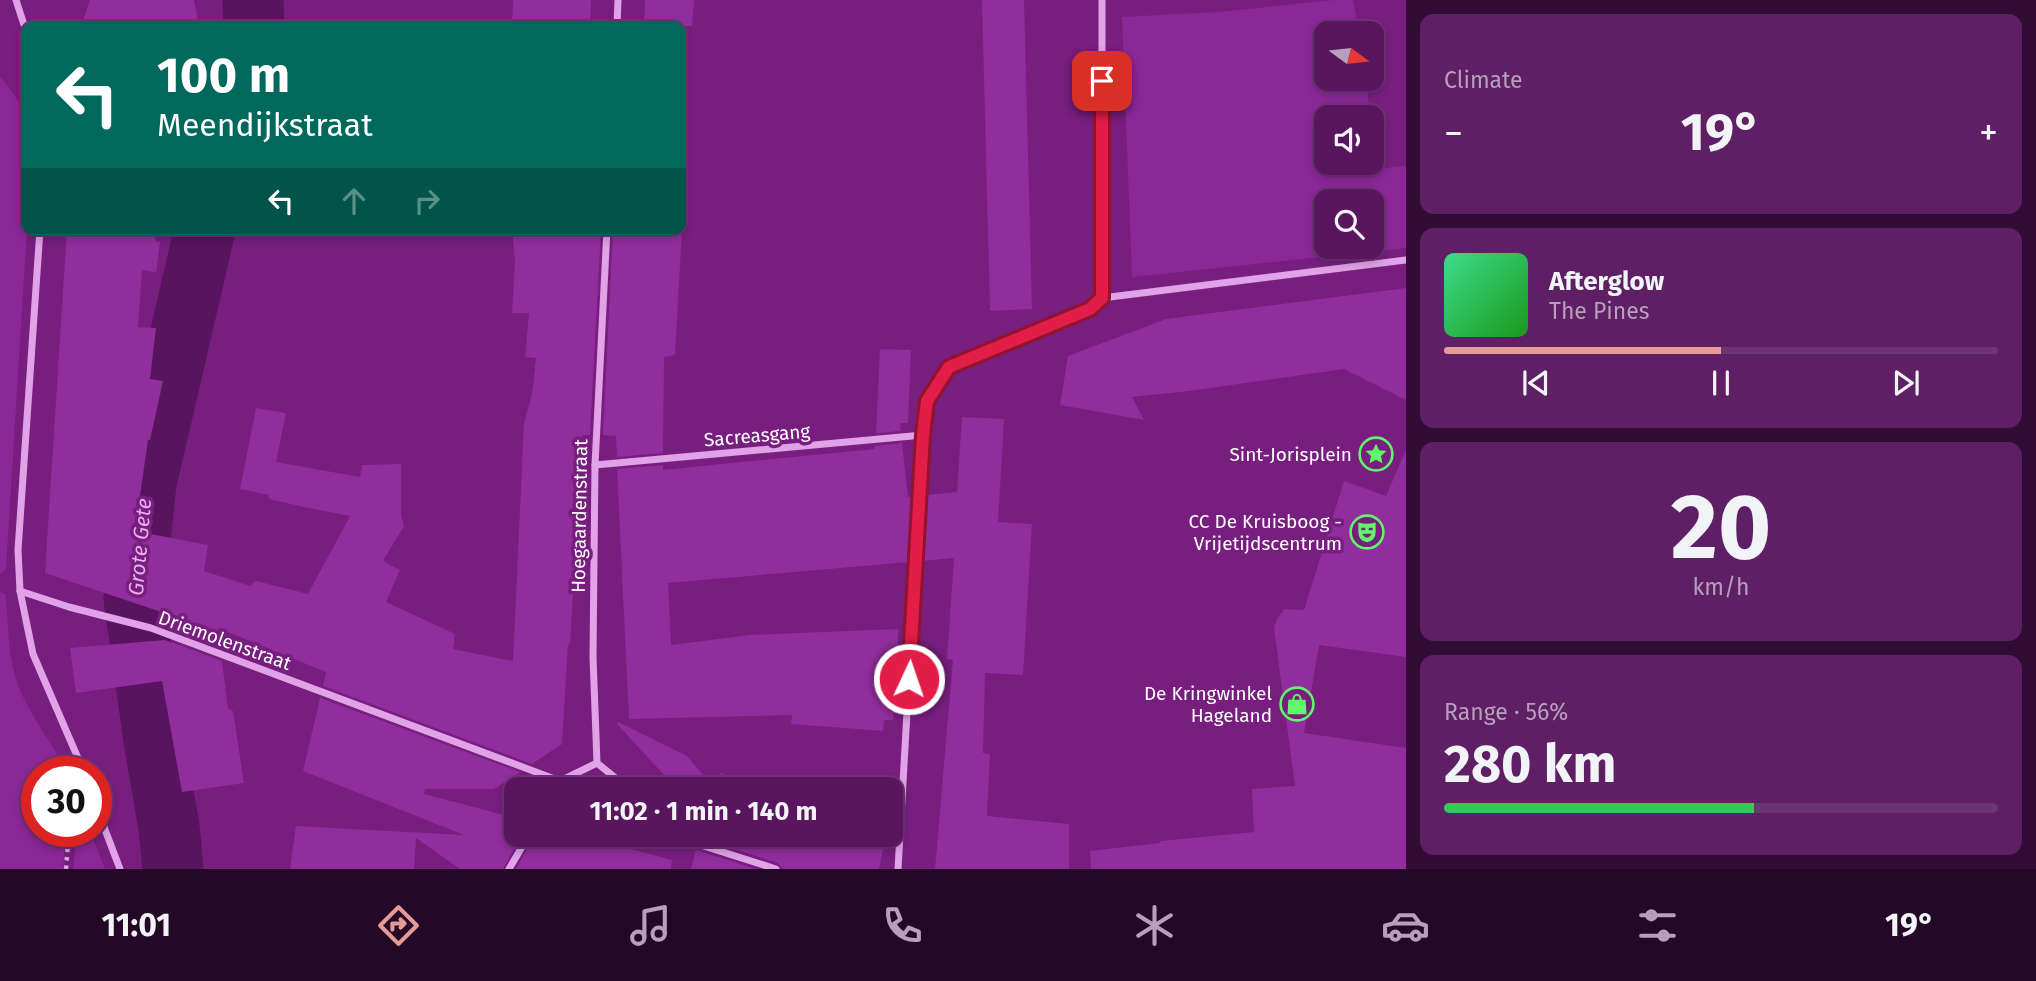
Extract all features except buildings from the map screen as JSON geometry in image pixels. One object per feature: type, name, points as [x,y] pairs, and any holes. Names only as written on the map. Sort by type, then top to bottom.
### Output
[{"type":"street","points":[[16,0],[23,21]]},
{"type":"street","points":[[617,21],[618,0]]},
{"type":"street","points":[[1102,0],[1102,298]]},
{"type":"street","points":[[40,235],[18,550],[20,591],[33,654],[77,756]]},
{"type":"street","name":"Hoegaardenstraat","points":[[597,763],[593,657],[595,465],[607,235]]},
{"type":"street","points":[[898,869],[923,435],[927,401],[949,367],[1090,309],[1102,298],[1406,260]]},
{"type":"street","name":"Sacreasgang","points":[[595,465],[923,435]]},
{"type":"street","name":"Driemolenstraat","points":[[20,591],[151,628],[536,777]]},
{"type":"street","points":[[597,763],[614,777]]},
{"type":"street","name":"Driemolenstraat","points":[[572,777],[597,763]]},
{"type":"street","points":[[112,847],[120,869]]},
{"type":"street","points":[[509,869],[522,847]]},
{"type":"street","points":[[707,847],[776,869]]},
{"type":"path","points":[[66,869],[68,847]]},
{"type":"shaded area","points":[[1353,0],[1357,21],[1314,21],[1314,91],[1367,91],[1369,105],[1314,105],[1314,175],[1384,175],[1384,168],[1406,166],[1406,248],[1384,250],[1384,189],[1314,189],[1314,258],[1132,277],[1122,17]]},
{"type":"shaded area","points":[[0,76],[21,104],[21,235],[27,235],[6,569],[0,574]]},
{"type":"shaded area","points":[[0,592],[5,594],[11,656],[19,689],[58,756],[21,756],[21,847],[65,847],[63,869],[0,869]]},
{"type":"shaded area","points":[[75,847],[96,847],[105,869],[73,869]]},
{"type":"waterway","name":"Grote Gete","points":[[253,0],[254,21]]},
{"type":"waterway","name":"Grote Gete","points":[[173,869],[134,598],[146,483],[204,235]]},
{"type":"place","name":"Sint-Jorisplein","points":[[1376,454]]},
{"type":"place","name":"CC De Kruisboog - Vrijetijdscentrum","points":[[1367,532]]},
{"type":"place","name":"De Kringwinkel Hageland","points":[[1297,704]]},
{"type":"route","points":[[909,679],[927,401],[949,367],[1090,309],[1102,298],[1102,81]]}]
